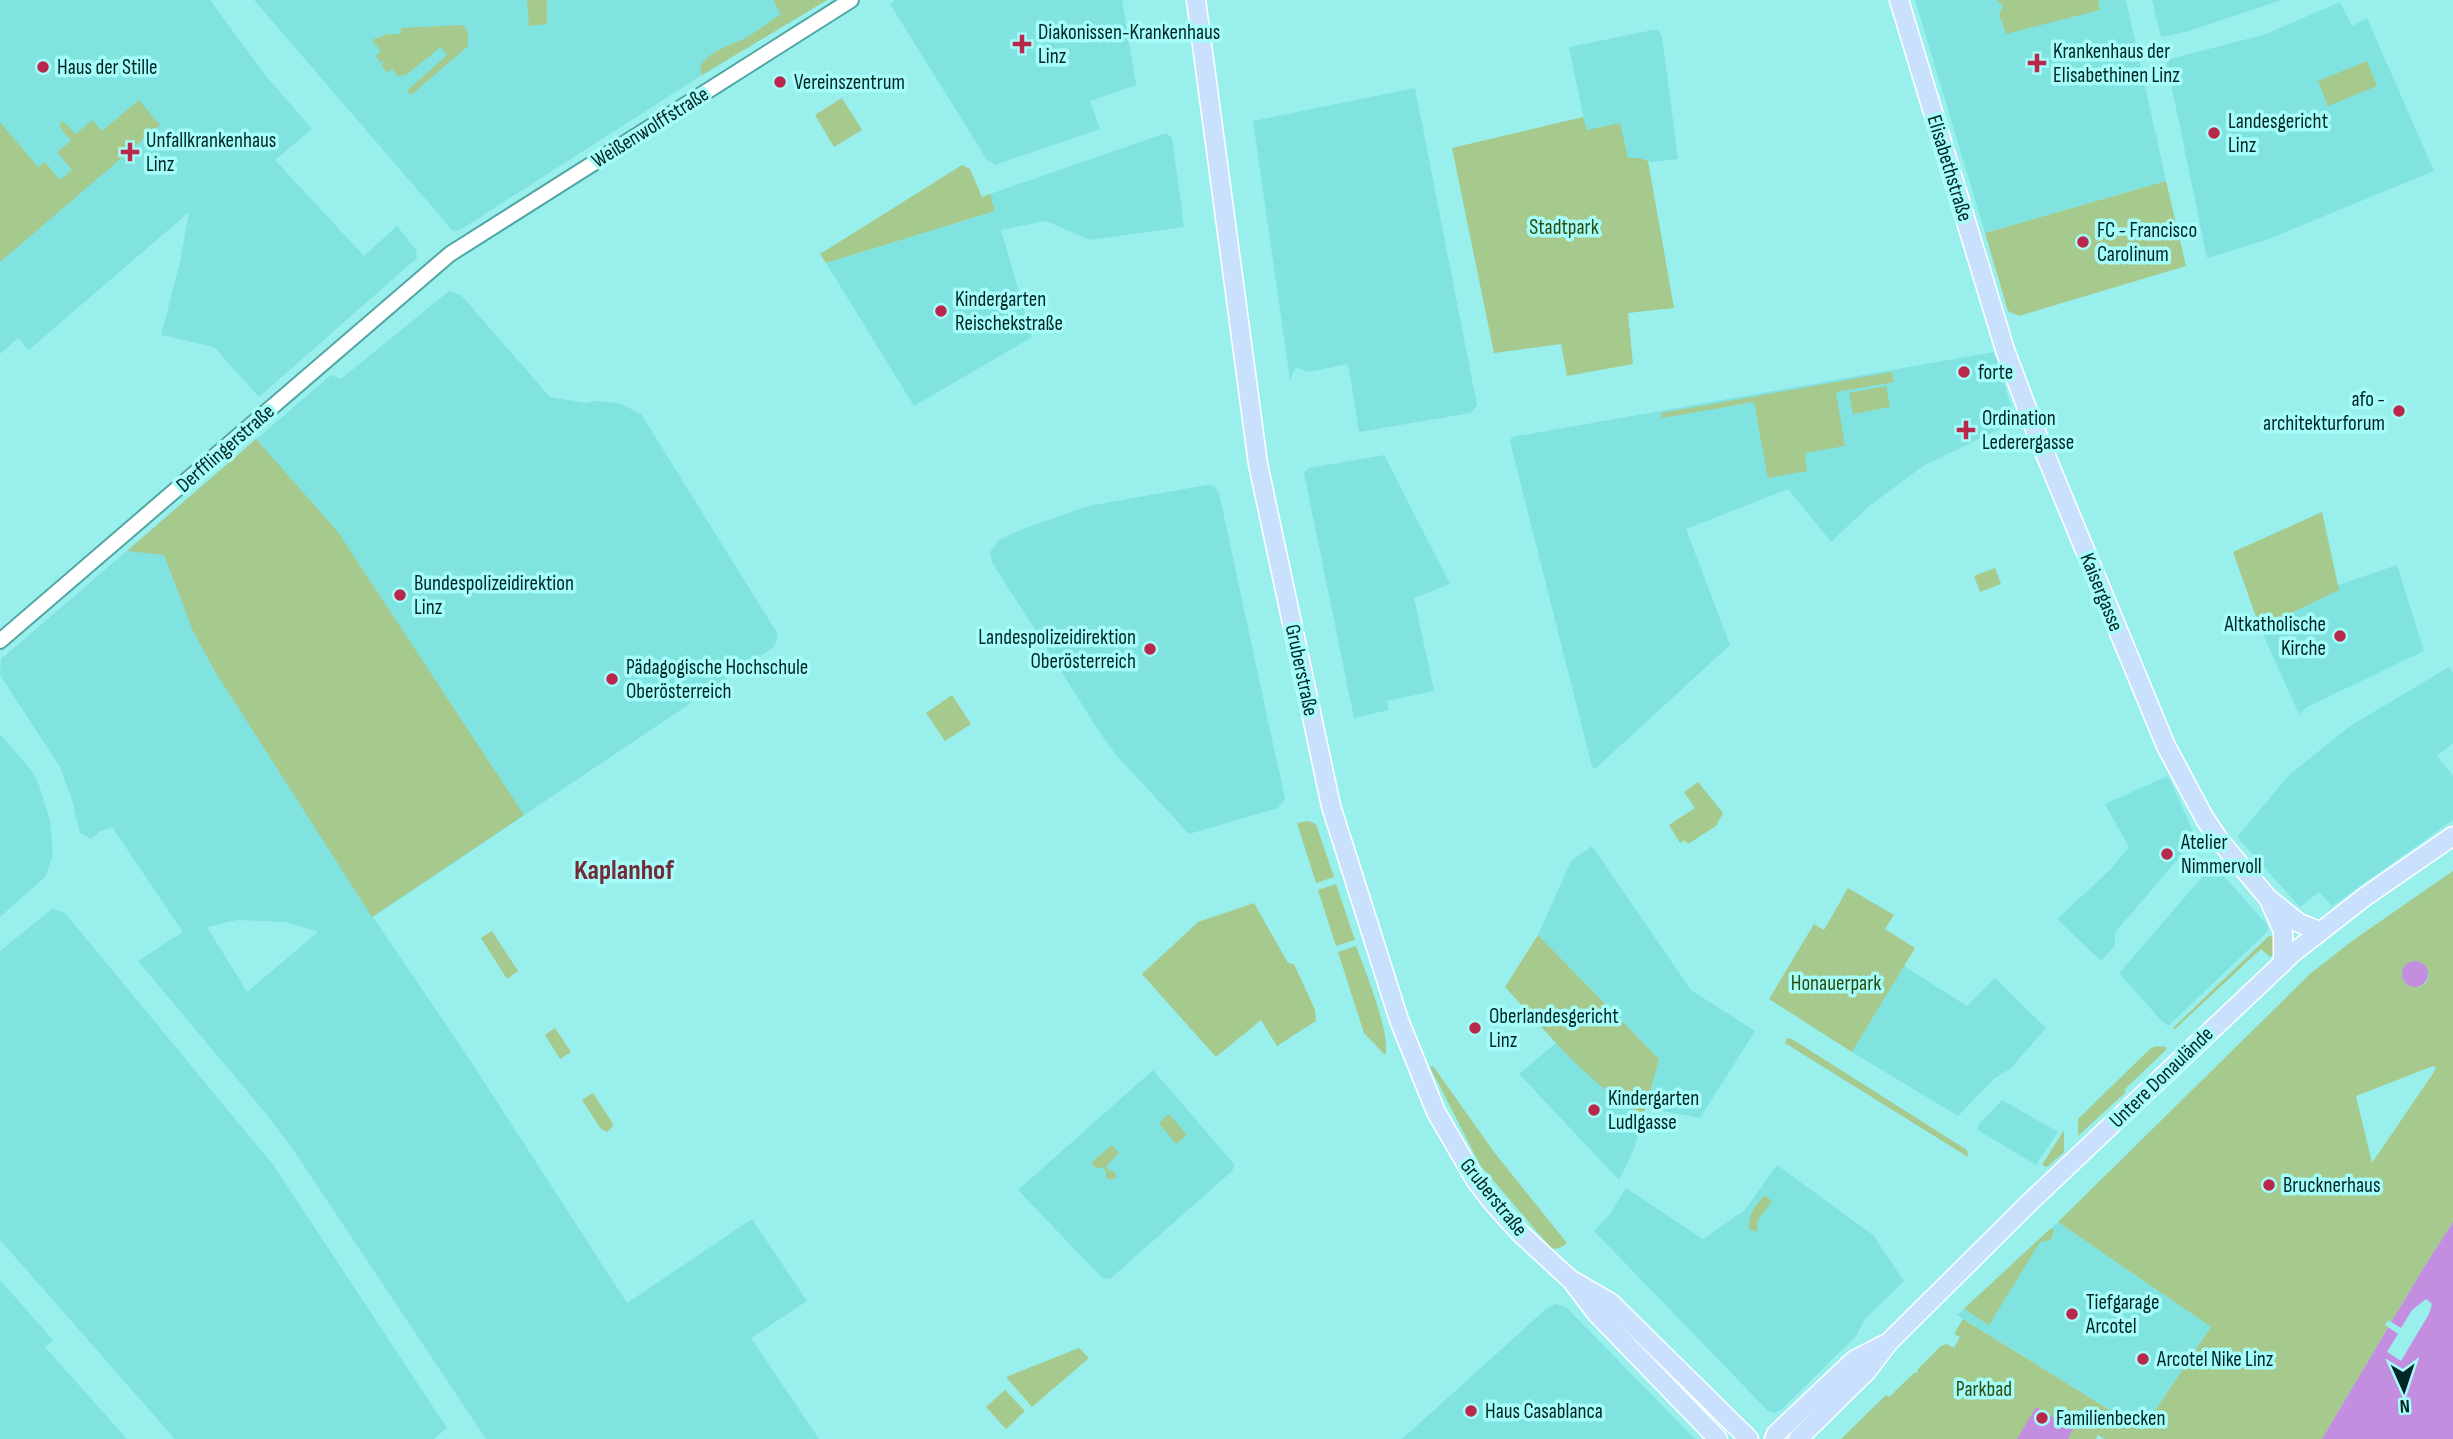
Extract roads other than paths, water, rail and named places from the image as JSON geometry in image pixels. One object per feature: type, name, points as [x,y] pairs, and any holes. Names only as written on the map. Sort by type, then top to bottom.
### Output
[{"type":"main road","name":"Gruberstraße","points":[[1196,0],[1258,464],[1331,806],[1399,1020],[1436,1112],[1470,1171],[1493,1203],[1520,1233],[1570,1279],[1597,1314],[1717,1439]]},
{"type":"main road","name":"Elisabethstraße","points":[[1899,0],[2000,337]]},
{"type":"main road","name":"Kaisergasse","points":[[2000,337],[2034,427],[2166,747],[2205,819],[2268,898]]},
{"type":"main road","name":"Untere Donaulände","points":[[1797,1439],[1867,1371],[1889,1342],[2028,1204],[2283,963],[2320,931],[2453,836]]},
{"type":"main road","points":[[2268,898],[2299,923],[2320,931]]},
{"type":"main road","points":[[2268,898],[2283,927],[2283,963]]},
{"type":"main road","name":"Gruberstraße","points":[[1570,1279],[1610,1302],[1749,1439]]},
{"type":"main road","name":"Untere Donaulände","points":[[1774,1439],[1776,1434],[1854,1360],[1889,1342]]},
{"type":"street","name":"Weißenwolffstraße","points":[[450,254],[851,0]]},
{"type":"street","name":"Derfflingerstraße","points":[[0,641],[450,254]]},
{"type":"place","name":"Diakonissen-Krankenhaus Linz","points":[[1022,44]]},
{"type":"place","name":"Krankenhaus der Elisabethinen Linz","points":[[2037,63]]},
{"type":"place","name":"Haus der Stille","points":[[43,67]]},
{"type":"place","name":"Vereinszentrum","points":[[780,82]]},
{"type":"place","name":"Landesgericht Linz","points":[[2214,133]]},
{"type":"place","name":"Unfallkrankenhaus Linz","points":[[130,152]]},
{"type":"place","name":"FC - Francisco Carolinum","points":[[2083,242]]},
{"type":"place","name":"Kindergarten Reischekstraße","points":[[941,311]]},
{"type":"place","name":"forte","points":[[1964,372]]},
{"type":"place","name":"afo - architekturforum","points":[[2399,411]]},
{"type":"place","name":"Ordination Lederergasse","points":[[1966,430]]},
{"type":"place","name":"Bundespolizeidirektion Linz","points":[[400,595]]},
{"type":"place","name":"Altkatholische Kirche","points":[[2340,636]]},
{"type":"place","name":"Landespolizeidirektion Oberösterreich","points":[[1150,649]]},
{"type":"place","name":"Pädagogische Hochschule Oberösterreich","points":[[612,679]]},
{"type":"place","name":"Atelier Nimmervoll","points":[[2167,854]]},
{"type":"place","name":"Oberlandesgericht Linz","points":[[1475,1028]]},
{"type":"place","name":"Kindergarten Ludlgasse","points":[[1594,1110]]},
{"type":"place","name":"Brucknerhaus","points":[[2269,1185]]},
{"type":"place","name":"Tiefgarage Arcotel","points":[[2072,1314]]},
{"type":"place","name":"Arcotel Nike Linz","points":[[2143,1359]]},
{"type":"place","name":"Haus Casablanca","points":[[1471,1411]]},
{"type":"place","name":"Familienbecken","points":[[2042,1418]]},
{"type":"district","name":"Kaplanhof","points":[[624,869]]},
{"type":"park label","name":"Stadtpark","points":[[1564,227]]},
{"type":"park label","name":"Honauerpark","points":[[1836,983]]},
{"type":"park label","name":"Parkbad","points":[[1984,1389]]}]
